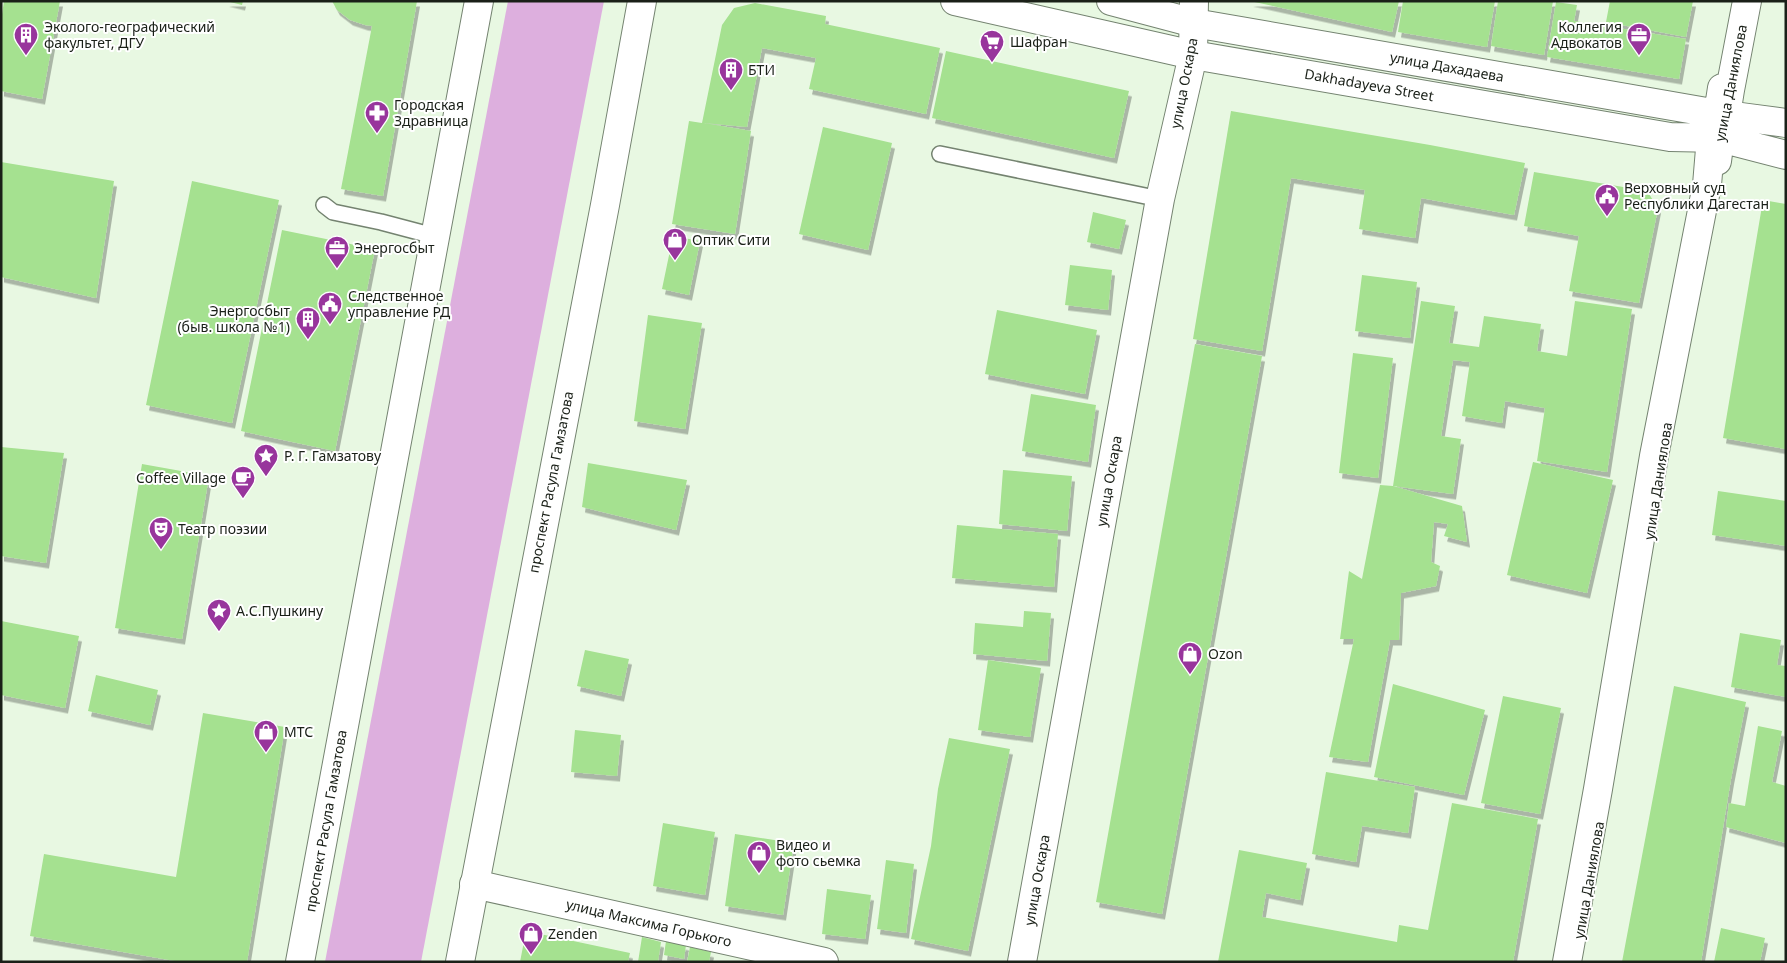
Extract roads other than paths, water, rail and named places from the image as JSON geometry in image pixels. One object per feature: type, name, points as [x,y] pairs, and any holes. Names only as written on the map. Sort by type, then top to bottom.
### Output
[{"type":"main road","name":"проспект Расула Гамзатова","points":[[300,962],[479,1]]},
{"type":"main road","name":"проспект Расула Гамзатова","points":[[460,962],[605,206],[642,1]]},
{"type":"main road","name":"Dakhadayeva Street","points":[[954,1],[1193,55],[1670,136],[1719,126],[1786,155]]},
{"type":"main road","name":"улица Дахадаева","points":[[1110,1],[1194,12],[1719,126],[1786,124]]},
{"type":"main road","name":"улица Даниялова","points":[[1574,962],[1635,627],[1661,456],[1714,185],[1719,126],[1739,1]]},
{"type":"main road","name":"улица Даниялова","points":[[1567,962],[1654,456],[1719,126],[1748,1]]},
{"type":"main road","name":"улица Оскара","points":[[1022,962],[1160,199],[1193,55],[1194,12]]},
{"type":"main road","name":"улица Максима Горького","points":[[474,884],[824,962]]},
{"type":"lane","points":[[940,154],[1160,199]]},
{"type":"lane","points":[[324,205],[333,212],[434,236]]},
{"type":"place","name":"Эколого-географический факультет, ДГУ","points":[[26,56]]},
{"type":"place","name":"Коллегия Адвокатов","points":[[1639,56]]},
{"type":"place","name":"Шафран","points":[[992,63]]},
{"type":"place","name":"БТИ","points":[[731,91]]},
{"type":"place","name":"Городская Здравница","points":[[377,134]]},
{"type":"place","name":"Верховный суд Республики Дагестан","points":[[1607,217]]},
{"type":"place","name":"Оптик Сити","points":[[675,261]]},
{"type":"place","name":"Энергосбыт","points":[[337,269]]},
{"type":"place","name":"Следственное управление РД","points":[[330,325]]},
{"type":"place","name":"Энергосбыт (быв. школа №1)","points":[[308,340]]},
{"type":"place","name":"Р. Г. Гамзатову","points":[[266,477]]},
{"type":"place","name":"Coffee Village","points":[[243,499]]},
{"type":"place","name":"Театр поэзии","points":[[161,550]]},
{"type":"place","name":"А.С.Пушкину","points":[[219,632]]},
{"type":"place","name":"Ozon","points":[[1190,675]]},
{"type":"place","name":"МТС","points":[[266,753]]},
{"type":"place","name":"Видео и фото сьемка","points":[[759,874]]},
{"type":"place","name":"Zenden","points":[[531,955]]}]
